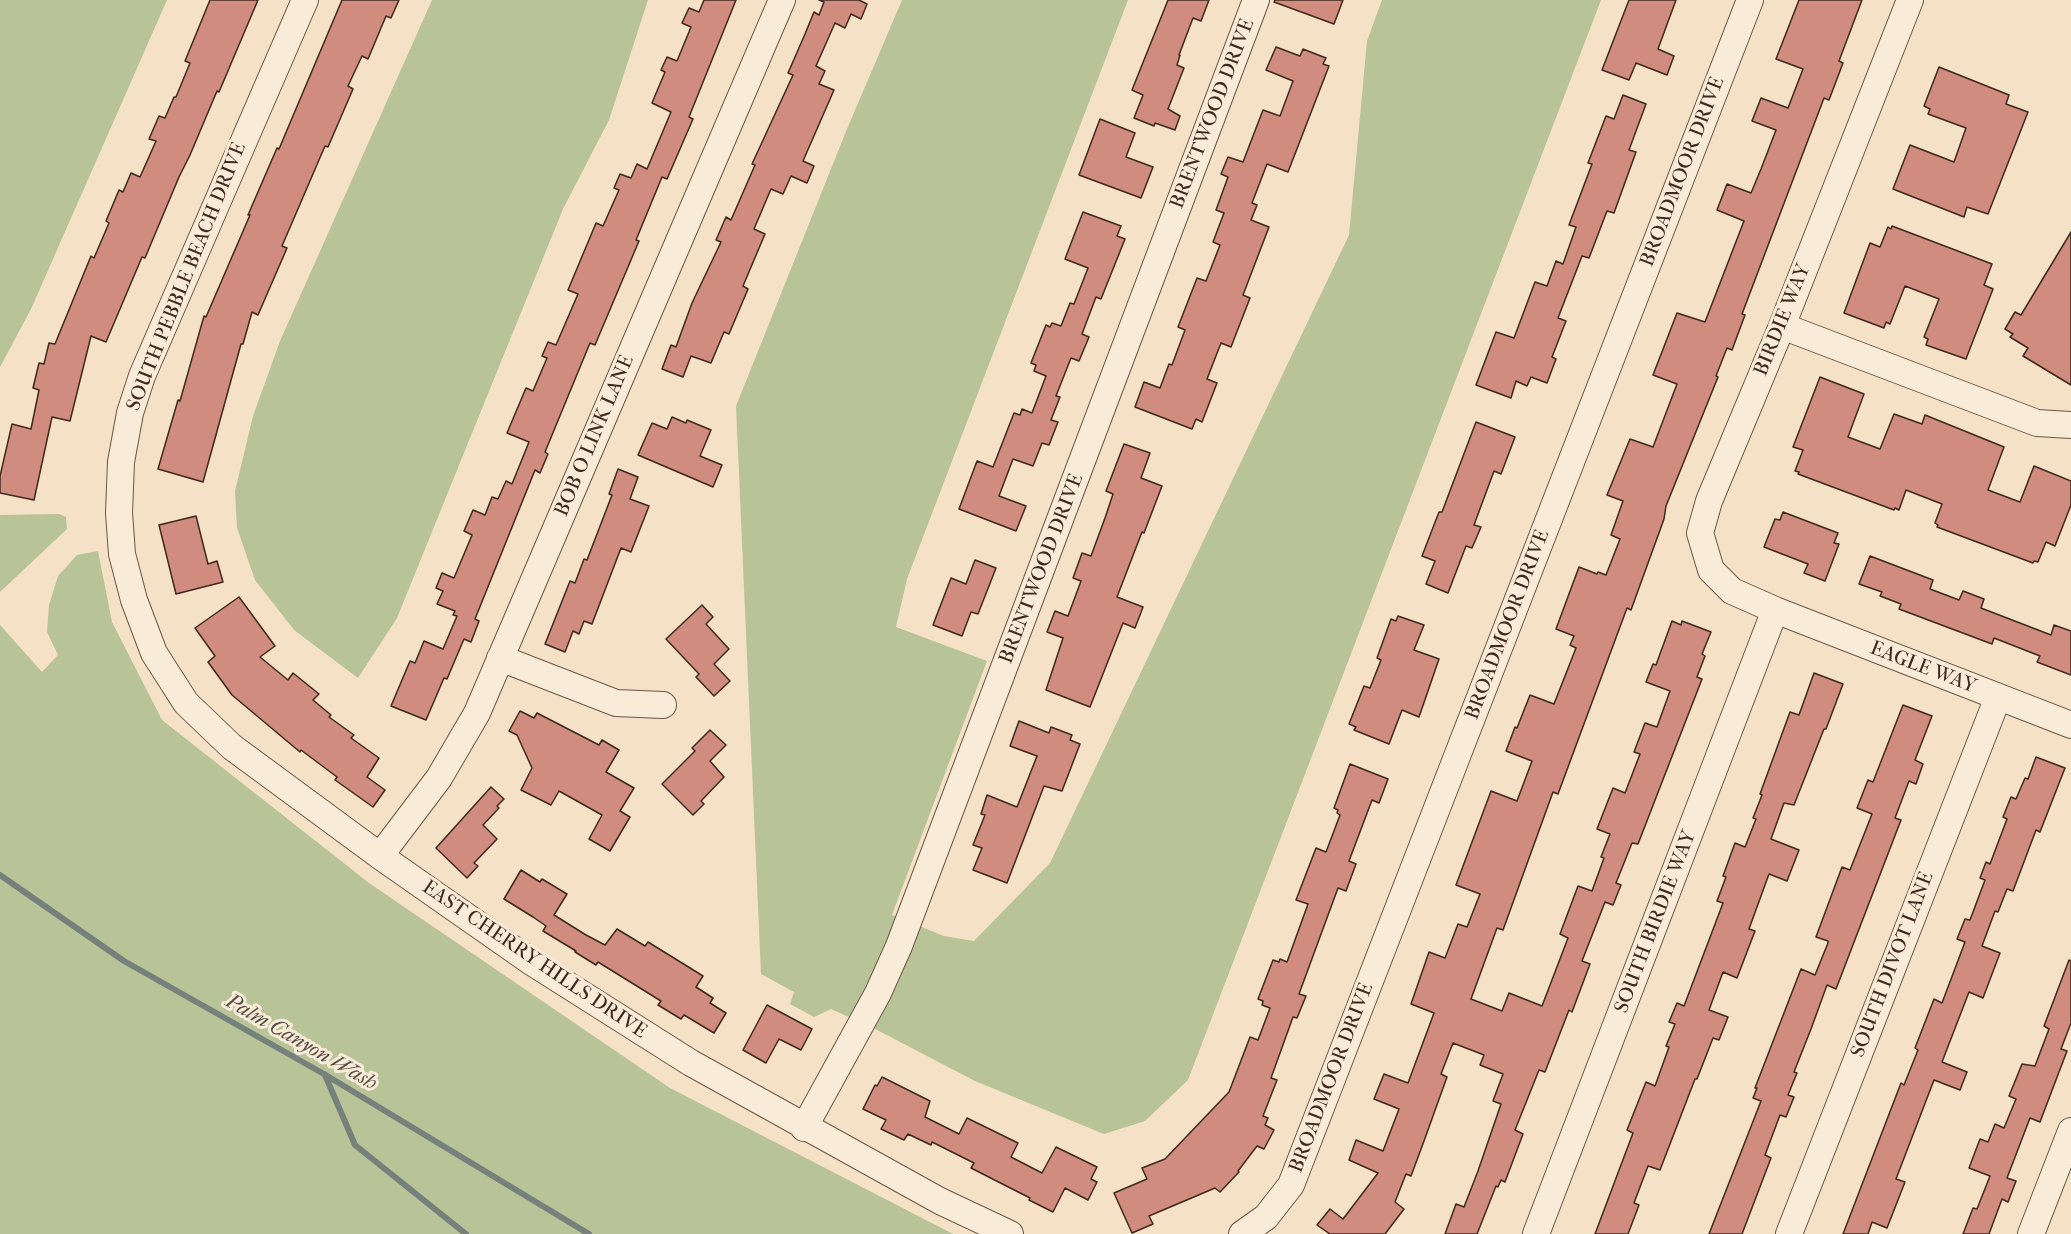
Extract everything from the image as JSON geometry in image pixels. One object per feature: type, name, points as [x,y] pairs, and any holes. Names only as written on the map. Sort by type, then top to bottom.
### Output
[{"type":"street","name":"SOUTH PEBBLE BEACH DRIVE","points":[[134,600],[122,554],[119,513],[121,462],[130,413],[142,376],[305,0]]},
{"type":"street","name":"BOB O LINK LANE","points":[[380,856],[439,778],[477,713],[782,0]]},
{"type":"street","name":"BRENTWOOD DRIVE","points":[[804,1128],[878,993],[899,946],[1256,0]]},
{"type":"street","name":"BROADMOOR DRIVE","points":[[1242,1234],[1266,1217],[1291,1185],[1750,0]]},
{"type":"street","name":"BIRDIE WAY","points":[[1775,610],[1732,591],[1711,570],[1700,533],[1709,501],[1782,327],[1910,0]]},
{"type":"street","points":[[1782,327],[2037,423],[2071,425]]},
{"type":"street","name":"EAST CHERRY HILLS DRIVE","points":[[134,600],[154,653],[186,703],[232,747],[380,856],[533,963],[691,1064],[940,1201],[1010,1234]]},
{"type":"street","name":"EAGLE WAY","points":[[1775,610],[2071,725]]},
{"type":"street","name":"SOUTH BIRDIE WAY","points":[[1536,1234],[1775,610]]},
{"type":"street","points":[[500,658],[616,703],[663,705]]},
{"type":"street","name":"SOUTH DIVOT LANE","points":[[1789,1234],[1998,697]]},
{"type":"street","points":[[2031,1234],[2071,1131]]},
{"type":"green space","points":[[0,0],[167,0],[31,309],[0,367]]},
{"type":"green space","points":[[432,0],[648,0],[609,120],[563,209],[397,618],[358,678],[294,630],[255,580],[237,528],[235,491],[253,416],[280,341]]},
{"type":"green space","points":[[902,0],[1128,0],[907,579],[896,627],[987,661],[892,915],[944,936],[974,941],[1050,863],[1349,235],[1367,41],[1382,0],[1601,0],[1188,1080],[1145,1121],[1104,1134],[975,1081],[831,1009],[814,1017],[790,1004],[794,992],[761,974],[736,406],[847,129]]},
{"type":"green space","points":[[59,514],[66,517],[67,529],[0,592],[0,515]]},
{"type":"green space","points":[[98,551],[112,622],[162,720],[369,883],[670,1088],[953,1234],[0,1234],[0,625],[42,672],[58,655],[47,632],[49,605],[58,576],[77,555]]},
{"type":"building","points":[[210,0],[258,0],[106,342],[91,336],[70,421],[52,417],[34,500],[0,493],[0,476],[12,424],[31,429],[39,390],[33,388],[39,363],[44,364],[49,343],[55,344],[91,256],[94,258],[109,223],[106,221],[119,190],[123,192],[131,173],[140,177],[156,141],[149,139],[159,116],[165,118],[176,97],[190,63],[185,61]]},
{"type":"building","points":[[342,0],[399,0],[391,18],[386,16],[368,59],[362,56],[348,86],[353,89],[328,147],[325,146],[282,246],[287,248],[258,315],[252,312],[203,482],[158,469],[204,316],[206,317]]},
{"type":"building","points":[[704,0],[736,0],[689,117],[693,119],[667,179],[662,177],[636,240],[639,241],[595,345],[590,343],[545,452],[548,454],[540,473],[535,470],[475,619],[479,621],[471,642],[464,639],[426,720],[391,706],[410,661],[415,663],[424,641],[443,649],[457,616],[453,615],[455,611],[437,604],[443,591],[436,588],[442,573],[454,578],[472,535],[464,531],[473,510],[485,515],[492,497],[498,499],[506,481],[512,484],[529,442],[507,433],[526,388],[533,391],[547,358],[542,356],[548,342],[556,345],[578,294],[568,290],[596,223],[603,226],[619,190],[614,188],[620,174],[631,178],[637,164],[647,169],[671,112],[652,103],[665,72],[661,70],[667,57],[677,61],[691,27],[682,23],[689,8],[699,12]]},
{"type":"building","points":[[819,0],[859,0],[867,4],[861,19],[851,14],[845,28],[835,23],[816,66],[825,71],[819,84],[834,90],[803,161],[814,166],[807,183],[791,176],[783,194],[771,189],[754,229],[765,234],[743,286],[748,289],[729,334],[724,332],[711,363],[691,356],[683,377],[662,369],[671,345],[676,347],[692,303],[721,242],[716,240],[726,217],[731,220],[755,165],[752,164],[793,75],[788,73],[814,12],[819,15],[824,2]]},
{"type":"building","points":[[1168,0],[1209,0],[1201,21],[1193,18],[1179,55],[1177,65],[1184,68],[1168,109],[1180,116],[1175,130],[1155,123],[1154,126],[1134,118],[1143,95],[1132,90]]},
{"type":"building","points":[[1275,0],[1343,0],[1334,24],[1274,2]]},
{"type":"building","points":[[1629,0],[1676,0],[1658,49],[1674,56],[1667,75],[1636,63],[1629,80],[1602,70]]},
{"type":"building","points":[[1799,0],[1862,0],[1839,61],[1843,63],[1829,100],[1824,98],[1742,314],[1745,315],[1732,350],[1727,348],[1716,376],[1718,377],[1666,506],[1664,519],[1631,610],[1627,608],[1558,794],[1553,792],[1503,930],[1497,928],[1471,999],[1502,1011],[1509,993],[1542,1006],[1568,938],[1560,934],[1578,886],[1592,891],[1604,858],[1601,857],[1610,834],[1597,829],[1613,788],[1625,793],[1640,754],[1634,752],[1645,723],[1657,727],[1670,691],[1646,682],[1653,664],[1656,665],[1672,621],[1681,625],[1682,621],[1711,632],[1702,654],[1705,656],[1697,677],[1702,679],[1638,844],[1632,843],[1616,883],[1621,885],[1613,905],[1605,902],[1582,961],[1590,964],[1572,1012],[1569,1010],[1545,1072],[1539,1070],[1515,1130],[1523,1134],[1505,1182],[1501,1180],[1498,1187],[1496,1186],[1477,1234],[1445,1234],[1456,1204],[1464,1207],[1478,1171],[1501,1104],[1493,1101],[1503,1074],[1480,1065],[1484,1055],[1453,1043],[1441,1074],[1447,1077],[1424,1141],[1411,1176],[1406,1174],[1395,1202],[1404,1209],[1385,1234],[1330,1234],[1317,1225],[1330,1209],[1343,1219],[1378,1173],[1349,1160],[1356,1140],[1383,1151],[1399,1109],[1374,1099],[1384,1074],[1408,1083],[1434,1013],[1411,1004],[1429,952],[1445,958],[1458,924],[1467,927],[1480,894],[1456,885],[1491,791],[1517,801],[1532,761],[1506,751],[1515,727],[1517,728],[1530,695],[1554,704],[1576,648],[1570,645],[1574,636],[1556,629],[1579,567],[1606,575],[1620,539],[1611,535],[1623,501],[1607,495],[1630,439],[1653,447],[1677,384],[1653,375],[1677,313],[1705,322],[1744,221],[1717,210],[1727,184],[1751,193],[1761,169],[1776,130],[1752,121],[1761,98],[1788,108],[1803,69],[1776,59]]},
{"type":"building","points":[[1276,47],[1300,56],[1303,49],[1326,58],[1323,64],[1329,66],[1288,172],[1267,164],[1252,203],[1257,205],[1251,220],[1269,227],[1243,295],[1250,298],[1231,347],[1221,343],[1207,379],[1217,383],[1202,422],[1196,419],[1192,429],[1135,407],[1144,382],[1160,388],[1169,364],[1172,365],[1185,330],[1178,327],[1197,278],[1206,281],[1220,245],[1213,242],[1224,213],[1216,210],[1228,177],[1221,174],[1228,157],[1243,162],[1263,110],[1280,116],[1293,81],[1266,70]]},
{"type":"building","points":[[1939,67],[2009,95],[2006,104],[2028,112],[1988,214],[1967,207],[1964,217],[1893,189],[1910,145],[1954,162],[1966,128],[1928,114],[1930,109],[1924,106]]},
{"type":"building","points":[[1623,95],[1646,104],[1629,150],[1636,152],[1614,213],[1607,211],[1589,258],[1582,256],[1558,318],[1566,321],[1552,357],[1556,359],[1547,383],[1531,377],[1527,386],[1516,381],[1511,398],[1476,385],[1496,332],[1514,338],[1535,282],[1547,286],[1556,261],[1563,264],[1576,227],[1569,225],[1592,164],[1588,163],[1606,116],[1614,119]]},
{"type":"building","points":[[1100,119],[1135,133],[1126,157],[1153,167],[1141,198],[1079,175]]},
{"type":"building","points":[[1083,212],[1121,226],[1117,236],[1125,239],[1101,299],[1096,297],[1082,334],[1089,337],[1079,361],[1071,358],[1056,396],[1060,397],[1051,420],[1058,422],[1049,445],[1042,443],[1033,466],[1013,459],[999,496],[1026,506],[1016,531],[959,509],[977,461],[993,467],[1014,413],[1020,415],[1022,409],[1032,413],[1046,376],[1034,371],[1036,365],[1031,363],[1046,325],[1050,327],[1052,323],[1061,326],[1070,303],[1074,304],[1088,268],[1065,259]]},
{"type":"building","points":[[1892,226],[1992,264],[1984,285],[1993,289],[1966,359],[1926,345],[1928,339],[1924,337],[1939,299],[1905,286],[1890,324],[1886,322],[1884,328],[1844,313],[1870,243],[1880,247],[1888,227],[1891,229]]},
{"type":"building","points":[[2071,232],[2071,385],[2023,356],[2028,348],[2010,337],[2013,334],[2005,329],[2015,312],[2021,315]]},
{"type":"building","points":[[1820,377],[1864,394],[1848,437],[1880,449],[1894,414],[1922,424],[1925,415],[2004,447],[1988,490],[2020,502],[2034,466],[2071,481],[2071,505],[2055,546],[2046,542],[2038,562],[2033,563],[1937,527],[1935,523],[1942,504],[1906,490],[1899,510],[1895,508],[1894,510],[1798,474],[1799,472],[1795,471],[1803,450],[1793,447]]},
{"type":"building","points":[[672,417],[686,423],[687,420],[711,430],[700,456],[722,465],[713,487],[638,455],[652,423],[667,429]]},
{"type":"building","points":[[1476,422],[1515,437],[1501,474],[1494,471],[1474,525],[1481,527],[1472,548],[1466,546],[1448,593],[1426,584],[1435,561],[1422,556],[1439,512],[1442,512]]},
{"type":"building","points":[[1124,444],[1150,453],[1141,478],[1162,486],[1117,597],[1143,607],[1135,628],[1123,623],[1090,707],[1046,690],[1063,638],[1047,632],[1055,611],[1068,616],[1081,581],[1073,578],[1082,553],[1091,556],[1113,494],[1106,491]]},
{"type":"building","points":[[618,469],[638,477],[630,499],[649,506],[631,552],[621,548],[592,624],[584,621],[579,634],[573,631],[565,652],[545,644],[570,581],[575,583],[584,559],[587,560],[612,495],[609,494]]},
{"type":"building","points":[[1783,512],[1838,533],[1834,543],[1839,544],[1825,581],[1804,573],[1808,564],[1764,547],[1775,519],[1780,520]]},
{"type":"building","points":[[196,516],[208,564],[217,561],[223,582],[176,594],[159,525]]},
{"type":"building","points":[[1870,556],[1933,580],[1930,589],[1959,600],[1963,591],[1984,599],[1981,608],[2051,635],[2054,625],[2071,631],[2071,675],[2037,662],[2040,656],[1994,638],[1992,644],[1899,609],[1901,604],[1880,596],[1882,592],[1859,584]]},
{"type":"building","points":[[975,560],[996,568],[978,614],[971,612],[962,636],[933,625],[951,578],[966,584]]},
{"type":"building","points":[[239,597],[275,646],[260,657],[288,680],[293,673],[319,694],[313,700],[331,715],[329,717],[354,735],[351,738],[379,758],[367,777],[385,790],[373,807],[335,780],[337,777],[301,750],[300,752],[232,695],[208,662],[215,656],[195,628]]},
{"type":"building","points":[[702,605],[713,617],[706,624],[729,649],[714,664],[730,681],[714,696],[696,677],[699,674],[666,639]]},
{"type":"building","points":[[1398,616],[1424,625],[1414,650],[1439,659],[1419,717],[1402,710],[1389,744],[1354,730],[1356,727],[1349,724],[1364,686],[1370,688],[1381,660],[1377,658],[1391,619],[1396,621]]},
{"type":"building","points":[[1814,673],[1843,684],[1794,805],[1784,803],[1771,839],[1799,850],[1787,881],[1769,874],[1749,929],[1755,931],[1737,978],[1723,972],[1709,1010],[1728,1017],[1719,1040],[1713,1038],[1660,1170],[1648,1166],[1634,1203],[1639,1205],[1628,1234],[1595,1234],[1633,1133],[1627,1130],[1646,1082],[1655,1086],[1669,1047],[1666,1046],[1675,1024],[1669,1022],[1677,1003],[1684,1006],[1723,903],[1717,901],[1735,843],[1745,847],[1756,819],[1753,818],[1762,795],[1760,794],[1790,712],[1799,715]]},
{"type":"building","points":[[1903,705],[1932,716],[1915,760],[1923,764],[1916,784],[1909,781],[1895,818],[1901,820],[1836,989],[1827,985],[1794,1072],[1797,1073],[1788,1095],[1794,1097],[1786,1117],[1780,1115],[1765,1155],[1771,1158],[1742,1234],[1709,1234],[1761,1101],[1753,1098],[1757,1088],[1755,1088],[1801,969],[1815,975],[1828,943],[1816,937],[1842,867],[1850,870],[1872,814],[1857,808],[1868,780],[1873,782]]},
{"type":"building","points":[[520,711],[534,718],[537,713],[599,745],[602,740],[619,750],[606,772],[634,788],[620,811],[630,817],[610,851],[589,839],[602,815],[559,791],[551,805],[521,790],[532,768],[517,735],[509,731]]},
{"type":"building","points":[[1019,721],[1049,733],[1051,727],[1072,735],[1070,740],[1080,744],[1062,791],[1044,786],[1007,883],[973,870],[982,848],[973,845],[985,815],[981,814],[987,795],[1017,807],[1037,756],[1010,746]]},
{"type":"building","points":[[710,730],[726,745],[710,761],[724,777],[701,801],[704,804],[693,815],[662,784],[695,751],[692,748]]},
{"type":"building","points":[[2036,757],[2065,768],[2040,832],[2036,830],[2013,891],[2007,889],[1998,912],[1995,911],[1982,946],[2000,953],[1983,998],[1969,992],[1942,1062],[1967,1072],[1960,1090],[1934,1080],[1896,1179],[1905,1182],[1887,1228],[1872,1222],[1868,1234],[1843,1234],[1901,1083],[1904,1085],[1918,1050],[1915,1048],[1934,999],[1942,1003],[1965,942],[1957,939],[1965,919],[1970,920],[1985,880],[1980,878],[1986,862],[1990,864],[2007,819],[2003,817],[2011,797],[2016,799],[2025,778],[2028,779]]},
{"type":"building","points":[[1350,764],[1388,779],[1379,803],[1372,800],[1349,861],[1356,864],[1346,891],[1338,888],[1299,994],[1306,996],[1297,1018],[1293,1017],[1271,1078],[1277,1080],[1263,1116],[1268,1118],[1265,1125],[1274,1130],[1264,1149],[1257,1146],[1239,1172],[1220,1192],[1215,1188],[1149,1216],[1153,1224],[1132,1233],[1114,1193],[1147,1179],[1142,1168],[1165,1159],[1229,1092],[1250,1037],[1258,1040],[1270,1008],[1262,1005],[1263,1001],[1258,999],[1273,960],[1279,962],[1280,959],[1287,962],[1308,904],[1296,900],[1316,848],[1326,852],[1340,815],[1334,808]]},
{"type":"building","points":[[491,787],[504,799],[483,825],[497,839],[474,863],[478,866],[467,878],[436,848]]},
{"type":"building","points":[[521,870],[540,882],[542,879],[567,894],[554,915],[586,935],[605,945],[617,929],[645,946],[648,942],[703,976],[696,987],[713,998],[710,1003],[726,1013],[714,1033],[684,1015],[681,1019],[658,1005],[661,1001],[598,962],[596,965],[575,952],[543,931],[546,926],[504,899]]},
{"type":"building","points":[[2069,960],[2071,961],[2071,1023],[2061,1049],[2067,1051],[2040,1122],[2030,1118],[2007,1178],[2016,1181],[2008,1202],[2002,1199],[1989,1234],[1963,1234],[1973,1208],[1977,1209],[1990,1176],[1969,1168],[1980,1139],[1988,1142],[1995,1124],[2004,1128],[2016,1099],[2009,1096],[2022,1064],[2035,1066],[2049,1029],[2044,1026]]},
{"type":"building","points":[[767,1005],[812,1029],[801,1050],[779,1039],[766,1063],[743,1050]]},
{"type":"building","points":[[882,1077],[930,1101],[925,1117],[959,1134],[967,1118],[1018,1143],[1011,1157],[1042,1173],[1056,1147],[1097,1167],[1091,1179],[1097,1182],[1088,1200],[1065,1188],[1053,1212],[971,1168],[974,1163],[932,1142],[931,1145],[908,1134],[904,1140],[881,1129],[886,1120],[863,1109],[875,1085],[877,1086]]},
{"type":"waterway","name":"Palm Canyon Wash","points":[[0,875],[124,961],[324,1074],[589,1234]]},
{"type":"waterway","points":[[325,1075],[355,1145],[466,1234]]}]
